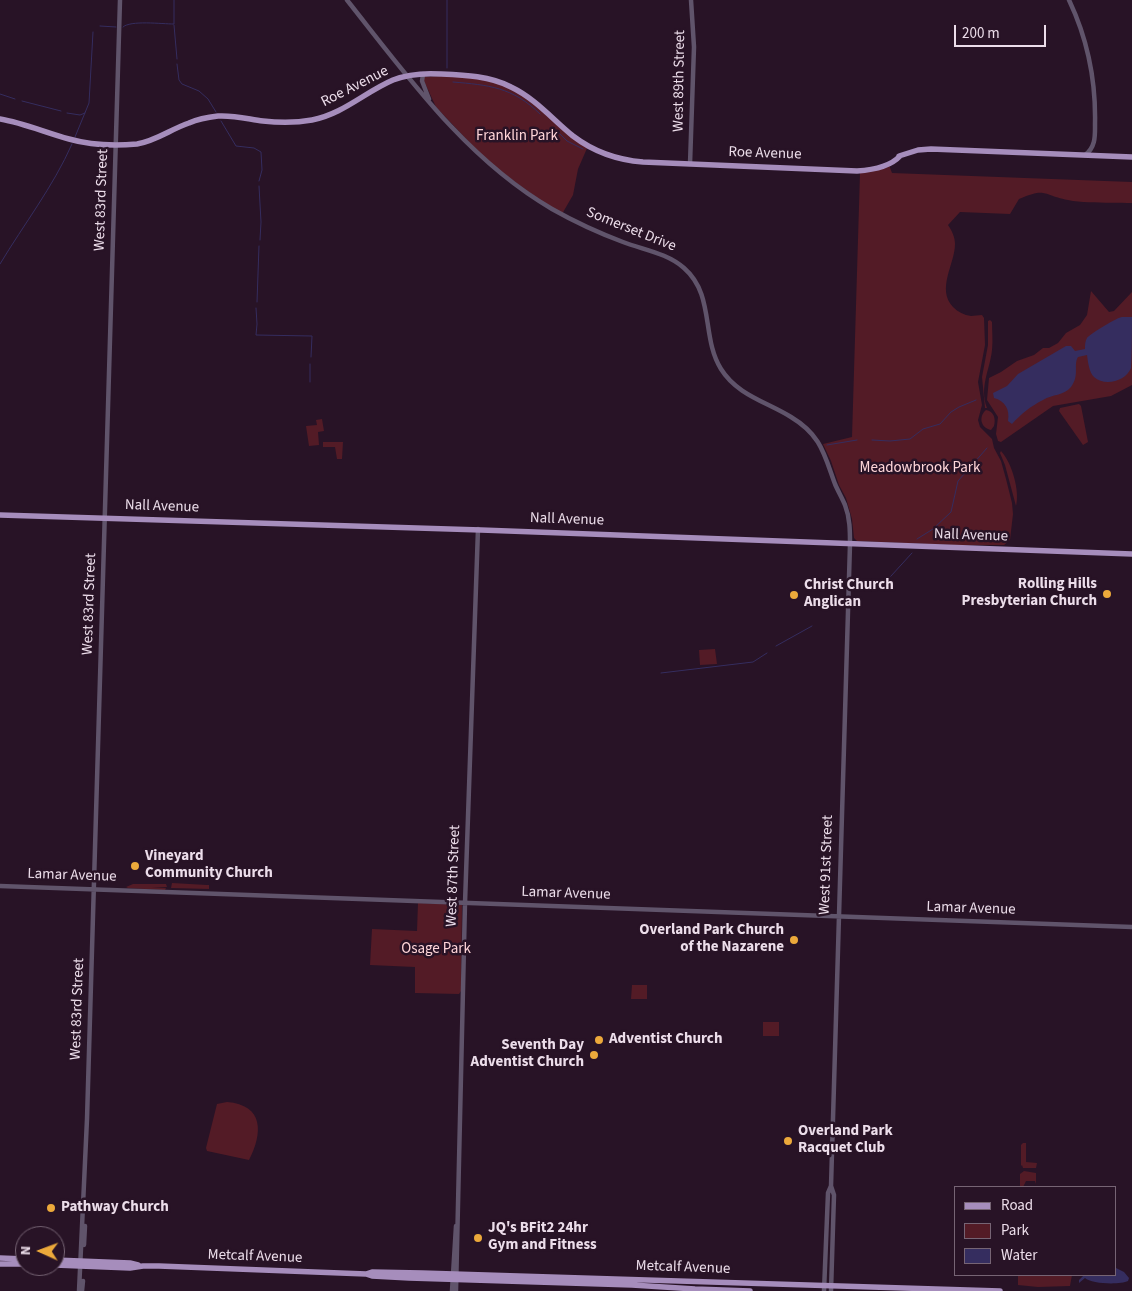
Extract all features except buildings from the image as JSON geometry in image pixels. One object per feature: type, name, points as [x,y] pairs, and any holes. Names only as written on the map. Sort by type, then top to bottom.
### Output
[{"type":"main road","name":"Roe Avenue","points":[[0,120],[30,126],[80,142],[116,144],[144,142],[158,138],[188,123],[218,116],[239,116],[285,123],[312,120],[334,114],[394,80],[408,76],[439,73],[488,78],[512,86],[534,100],[582,142],[609,155],[633,161],[854,170],[871,167],[910,152],[926,149],[1132,157]]},
{"type":"main road","name":"Nall Avenue","points":[[0,515],[1132,554]]},
{"type":"main road","points":[[0,1258],[15,1259]]},
{"type":"main road","name":"Metcalf Avenue","points":[[65,1261],[82,1263]]},
{"type":"main road","name":"Metcalf Avenue","points":[[65,1264],[130,1262],[143,1266],[366,1274],[372,1272],[695,1290],[750,1291]]},
{"type":"main road","points":[[0,1264],[15,1264]]},
{"type":"main road","name":"Metcalf Avenue","points":[[455,1277],[1000,1291]]},
{"type":"street","name":"West 83rd Street","points":[[81,1291],[85,1216],[120,0]]},
{"type":"street","name":"Somerset Drive","points":[[347,0],[431,105],[476,152],[514,184],[562,214],[598,232],[668,257],[688,272],[698,284],[702,294],[713,351],[718,365],[724,374],[744,393],[796,420],[813,435],[824,451],[846,507],[850,544]]},
{"type":"street","name":"West 89th Street","points":[[690,164],[694,46],[691,0]]},
{"type":"street","points":[[1069,0],[1084,34],[1092,66],[1095,99],[1094,142],[1086,155]]},
{"type":"street","points":[[423,74],[422,81],[431,105]]},
{"type":"street","points":[[1094,142],[1102,156]]},
{"type":"street","name":"West 87th Street","points":[[456,1291],[458,1230],[456,1224],[465,903],[478,530]]},
{"type":"street","name":"West 91st Street","points":[[828,1288],[827,1222],[828,1196],[831,1186],[850,544]]},
{"type":"street","name":"Lamar Avenue","points":[[0,886],[1132,927]]},
{"type":"street","name":"West 91st Street","points":[[828,1288],[833,1240],[834,1195],[831,1186]]},
{"type":"street","points":[[828,1196],[830,1198],[830,1219],[833,1221]]},
{"type":"street","points":[[827,1222],[831,1222],[831,1236],[833,1240]]},
{"type":"street","name":"West 87th Street","points":[[452,1291],[455,1277]]},
{"type":"green space","name":"Franklin Park","points":[[462,75],[512,87],[588,146],[578,169],[573,195],[562,214],[488,162],[436,107],[424,77]]},
{"type":"green space","name":"Meadowbrook Park","points":[[889,165],[892,173],[1132,182],[1132,203],[1075,201],[1044,193],[1035,193],[1019,199],[1010,214],[960,212],[948,225],[953,234],[955,244],[946,284],[948,300],[961,313],[971,316],[982,315],[984,318],[985,345],[978,382],[982,405],[978,420],[980,427],[992,439],[994,448],[1001,461],[1012,503],[1013,514],[1010,540],[1004,545],[857,541],[854,538],[852,519],[846,498],[823,444],[852,437],[860,173]]},
{"type":"green space","name":"Meadowbrook Park","points":[[1091,291],[1109,312],[1114,311],[1132,292],[1132,385],[1111,396],[1053,406],[1001,442],[998,441],[996,434],[998,417],[987,400],[989,378],[1017,361],[1058,343],[1066,333],[1080,325],[1087,315]]},
{"type":"green space","points":[[988,321],[992,322],[992,346],[984,393],[987,408],[985,408],[982,377],[988,345]]},
{"type":"green space","points":[[1079,404],[1088,442],[1083,445],[1059,411],[1060,408]]},
{"type":"green space","points":[[986,410],[993,414],[995,421],[991,430],[983,425],[981,419]]},
{"type":"green space","points":[[322,419],[324,431],[318,432],[319,445],[309,446],[306,426],[317,425],[316,420]]},
{"type":"green space","points":[[323,442],[343,442],[342,459],[337,459],[335,447],[323,447]]},
{"type":"green space","points":[[1001,451],[1009,463],[1014,477],[1017,493],[1016,506],[1000,453]]},
{"type":"green space","points":[[715,649],[717,664],[700,665],[699,650]]},
{"type":"green space","points":[[172,883],[209,885],[209,889],[171,888]]},
{"type":"green space","points":[[133,884],[166,884],[167,887],[152,888],[166,888],[165,890],[126,888]]},
{"type":"green space","name":"Osage Park","points":[[418,903],[462,905],[461,991],[459,994],[415,993],[415,967],[370,965],[372,929],[417,931]]},
{"type":"green space","points":[[632,985],[647,985],[647,999],[631,999]]},
{"type":"green space","points":[[763,1022],[779,1022],[779,1036],[763,1036]]},
{"type":"green space","points":[[227,1102],[239,1104],[248,1109],[254,1115],[257,1122],[257,1140],[249,1160],[207,1151],[206,1148],[217,1104]]},
{"type":"green space","points":[[1026,1143],[1026,1162],[1037,1163],[1036,1168],[1023,1168],[1021,1166],[1021,1145]]},
{"type":"green space","points":[[1024,1171],[1036,1173],[1036,1184],[1035,1181],[1026,1181],[1024,1186],[1020,1186],[1020,1174]]},
{"type":"green space","points":[[1018,1276],[1072,1276],[1070,1286],[1038,1287],[1018,1285]]},
{"type":"water","points":[[1122,317],[1132,317],[1131,368],[1125,376],[1109,382],[1099,380],[1091,372],[1087,355],[1078,357],[1074,383],[1068,390],[1034,405],[1012,424],[1008,421],[1006,406],[994,398],[993,393],[1007,386],[1018,374],[1066,346],[1071,346],[1075,351],[1085,349],[1086,340],[1089,336]]},
{"type":"water","points":[[1117,1268],[1124,1272],[1129,1278],[1128,1281],[1119,1283],[1093,1282],[1085,1278],[1079,1283],[1083,1276],[1117,1276]]},
{"type":"waterway","points":[[123,27],[139,23],[174,24],[174,0]]},
{"type":"waterway","points":[[447,0],[447,68]]},
{"type":"waterway","points":[[174,25],[177,59]]},
{"type":"waterway","points":[[100,26],[116,27]]},
{"type":"waterway","points":[[75,137],[89,103],[93,32]]},
{"type":"waterway","points":[[177,64],[179,80],[182,84],[199,91],[208,99],[216,112]]},
{"type":"waterway","points":[[453,82],[489,86],[510,93],[520,98],[540,114]]},
{"type":"waterway","points":[[0,94],[15,99]]},
{"type":"waterway","points":[[22,101],[61,111]]},
{"type":"waterway","points":[[67,113],[80,115],[85,113]]},
{"type":"waterway","points":[[221,121],[236,146],[254,148],[261,152],[262,170],[259,181]]},
{"type":"waterway","points":[[556,130],[567,141],[583,149]]},
{"type":"waterway","points":[[0,264],[47,190],[72,144]]},
{"type":"waterway","points":[[259,186],[260,240]]},
{"type":"waterway","points":[[257,302],[259,246]]},
{"type":"waterway","points":[[256,308],[256,335],[312,336],[311,357]]},
{"type":"waterway","points":[[310,364],[310,382]]},
{"type":"waterway","points":[[872,440],[910,439],[923,429],[940,424],[951,412],[959,407],[976,400]]},
{"type":"waterway","points":[[827,445],[857,440]]},
{"type":"waterway","points":[[917,539],[933,529],[951,512],[958,481],[987,448]]},
{"type":"waterway","points":[[881,587],[912,553]]},
{"type":"waterway","points":[[776,646],[812,626]]},
{"type":"waterway","points":[[661,673],[753,662],[767,653]]},
{"type":"place","name":"Rolling Hills Presbyterian Church","points":[[1107,594]]},
{"type":"place","name":"Christ Church Anglican","points":[[794,595]]},
{"type":"place","name":"Vineyard Community Church","points":[[135,866]]},
{"type":"place","name":"Overland Park Church of the Nazarene","points":[[794,940]]},
{"type":"place","name":"Adventist Church","points":[[599,1040]]},
{"type":"place","name":"Seventh Day Adventist Church","points":[[594,1055]]},
{"type":"place","name":"Overland Park Racquet Club","points":[[788,1141]]},
{"type":"place","name":"Pathway Church","points":[[51,1208]]},
{"type":"place","name":"JQ's BFit2 24hr Gym and Fitness","points":[[478,1238]]}]
